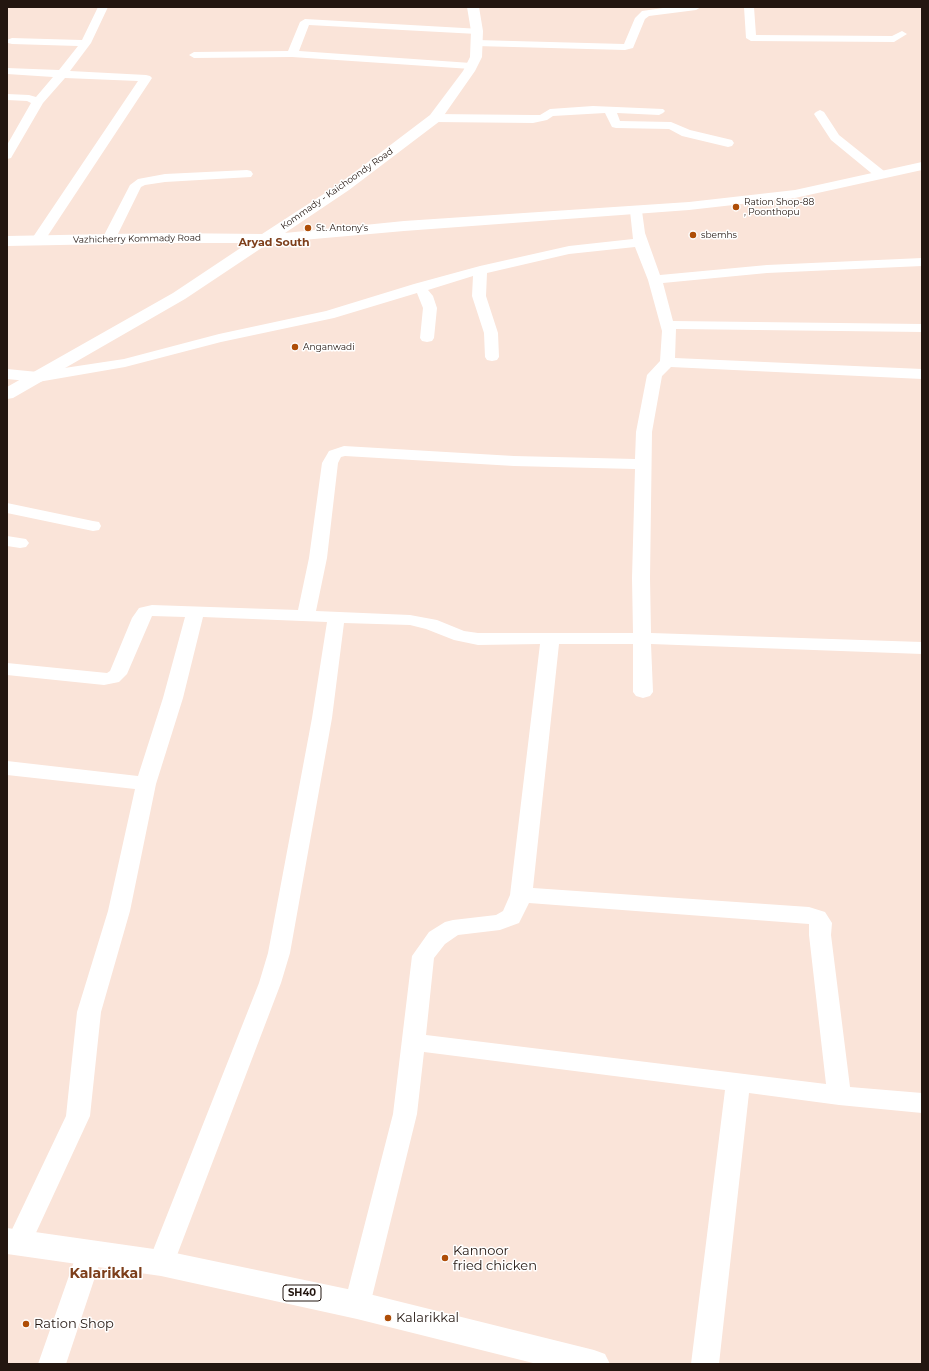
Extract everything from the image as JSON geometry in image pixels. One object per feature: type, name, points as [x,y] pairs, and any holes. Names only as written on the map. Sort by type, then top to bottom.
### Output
[{"type":"main road","name":"Kommady - Kaichoondy Road","points":[[7,394],[122,327],[179,296],[267,239],[350,182],[435,118],[471,66],[476,56],[477,37],[473,7]]},
{"type":"main road","name":"Vazhicherry Kommady Road","points":[[7,241],[220,237],[267,239],[404,226],[636,211],[795,194],[880,174],[922,166]]},
{"type":"main road","name":"SH40","points":[[13,1241],[162,1263],[358,1305],[583,1363]]},
{"type":"street","points":[[7,155],[38,102],[86,43],[103,7]]},
{"type":"street","points":[[292,54],[305,22],[477,37],[625,47],[629,46],[631,43],[640,18],[650,10],[696,7]]},
{"type":"street","points":[[749,7],[751,38],[894,39],[902,34]]},
{"type":"street","points":[[12,41],[86,43]]},
{"type":"street","points":[[194,55],[292,54],[471,66]]},
{"type":"street","points":[[7,71],[146,78],[38,240]]},
{"type":"street","points":[[7,97],[29,98],[38,102]]},
{"type":"street","points":[[609,110],[616,124],[671,126],[686,133],[728,143]]},
{"type":"street","points":[[435,118],[533,119],[543,118],[550,113],[558,112],[609,110],[659,111]]},
{"type":"street","points":[[820,114],[835,137],[880,174]]},
{"type":"street","points":[[109,239],[136,185],[142,182],[165,178],[247,174]]},
{"type":"street","points":[[636,211],[638,233],[655,280],[669,332],[667,362],[655,375],[644,432],[641,578],[643,692]]},
{"type":"street","points":[[7,374],[38,377],[125,363],[219,338],[329,315],[480,270],[569,250],[641,242]]},
{"type":"street","points":[[655,280],[767,269],[922,262]]},
{"type":"street","points":[[480,270],[479,296],[491,333],[492,357]]},
{"type":"street","points":[[419,287],[426,296],[430,308],[427,338]]},
{"type":"street","points":[[667,325],[922,328]]},
{"type":"street","points":[[667,362],[922,374]]},
{"type":"street","points":[[306,617],[318,558],[330,463],[335,454],[344,451],[514,460],[644,464]]},
{"type":"street","points":[[7,508],[93,526]]},
{"type":"street","points":[[7,669],[104,680],[112,678],[118,674],[133,636],[145,612],[152,610],[410,620],[432,624],[460,636],[478,639],[642,638],[922,648]]},
{"type":"street","points":[[13,1241],[78,1116],[89,1012],[119,912],[146,784],[173,698],[196,611]]},
{"type":"street","points":[[162,1263],[270,983],[279,953],[322,718],[334,626],[338,618]]},
{"type":"street","points":[[358,1305],[405,1114],[423,956],[437,938],[454,928],[500,922],[511,917],[517,908],[520,895],[550,638]]},
{"type":"street","points":[[7,768],[146,784]]},
{"type":"street","points":[[520,895],[809,915],[817,918],[820,922],[839,1095]]},
{"type":"street","points":[[413,1042],[839,1095],[922,1103]]},
{"type":"street","points":[[705,1364],[738,1082]]},
{"type":"street","points":[[52,1364],[90,1253]]},
{"type":"place","name":"Ration Shop-88 , Poonthopu","points":[[736,207]]},
{"type":"place","name":"St. Antony's","points":[[308,228]]},
{"type":"place","name":"sbemhs","points":[[693,235]]},
{"type":"place","name":"Anganwadi","points":[[295,347]]},
{"type":"place","name":"Kannoor fried chicken","points":[[445,1258]]},
{"type":"place","name":"Kalarikkal","points":[[388,1318]]},
{"type":"place","name":"Ration Shop","points":[[26,1324]]},
{"type":"district","name":"Aryad South","points":[[274,243]]},
{"type":"district","name":"Kalarikkal","points":[[106,1274]]}]
